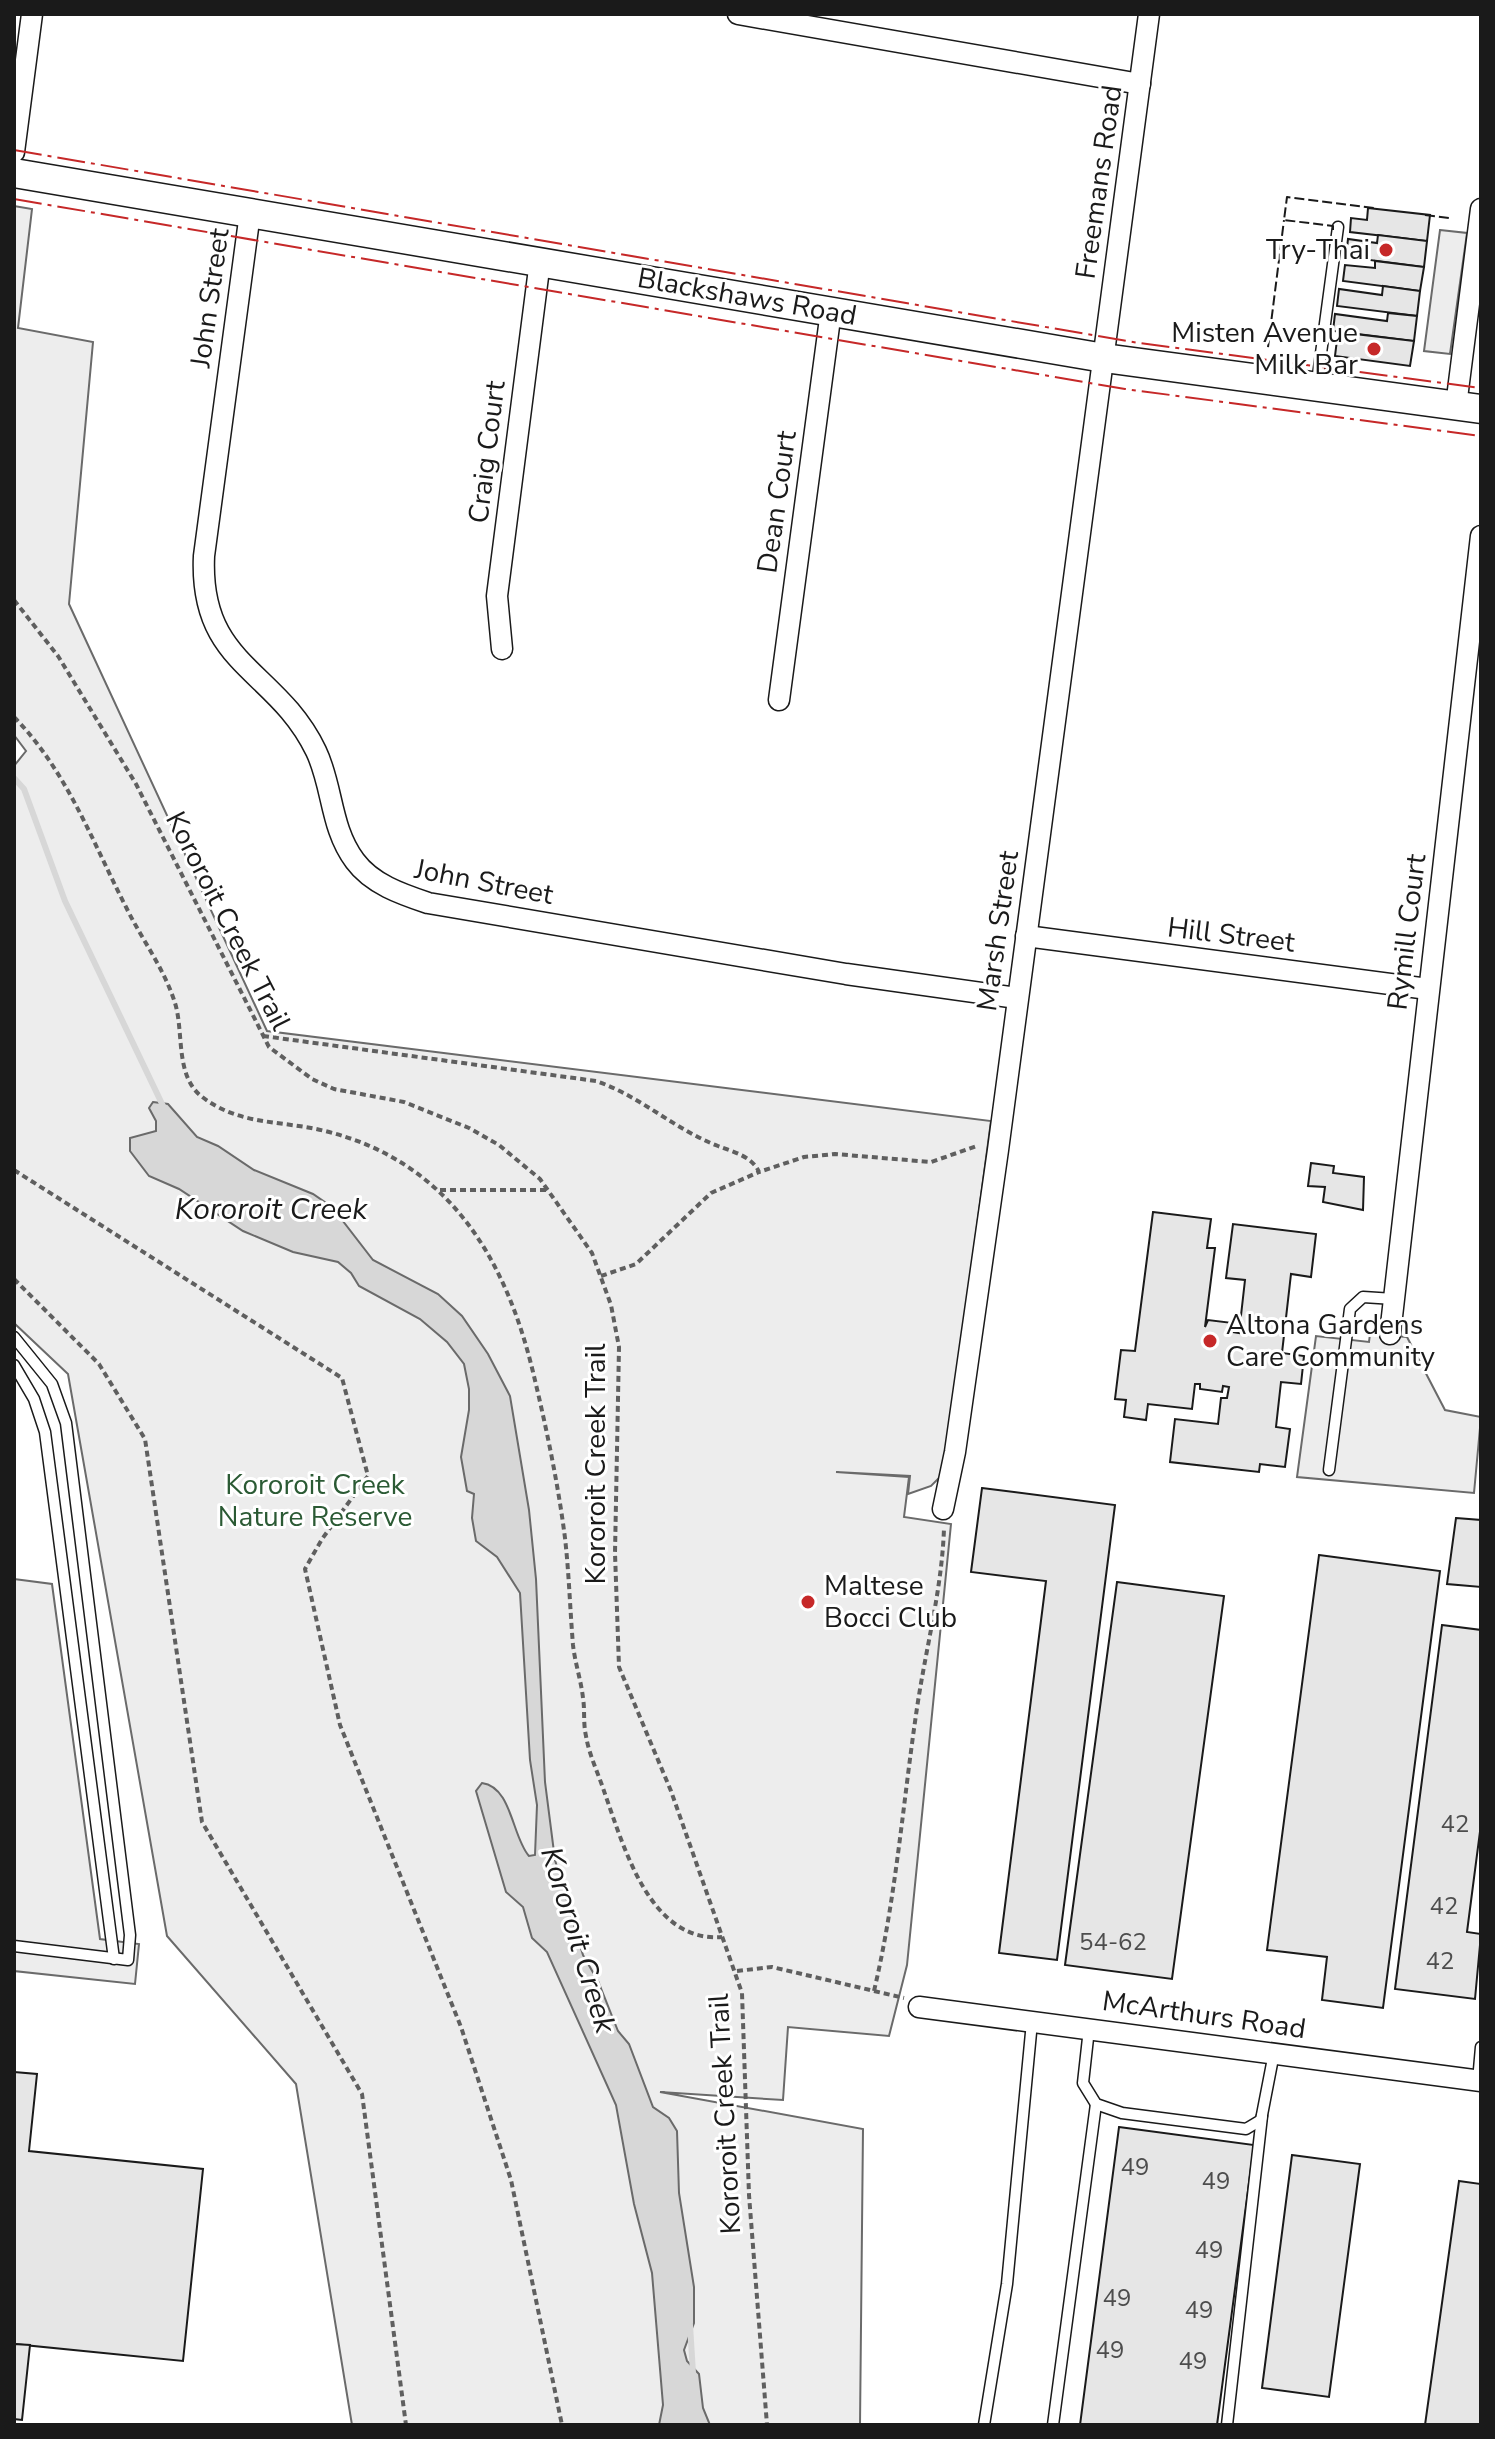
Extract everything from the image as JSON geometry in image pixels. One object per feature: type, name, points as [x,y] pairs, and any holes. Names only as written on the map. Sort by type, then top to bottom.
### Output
[{"type":"main road","name":"Blackshaws Road","points":[[14,173],[1104,358],[1468,407]]},
{"type":"street","points":[[14,152],[32,14]]},
{"type":"street","points":[[738,14],[1140,84]]},
{"type":"street","name":"Freemans Road","points":[[1104,358],[1149,14]]},
{"type":"street","points":[[1468,407],[1481,209]]},
{"type":"street","name":"John Street","points":[[250,213],[204,556],[206,605],[227,646],[284,705],[316,752],[335,820],[356,862],[396,893],[428,903],[846,974],[1017,998]]},
{"type":"street","name":"Craig Court","points":[[502,649],[497,596],[540,261]]},
{"type":"street","name":"Dean Court","points":[[779,700],[831,311]]},
{"type":"street","name":"Marsh Street","points":[[943,1509],[955,1452],[998,1150],[1104,358]]},
{"type":"street","name":"Rymill Court","points":[[1390,1334],[1481,536]]},
{"type":"street","name":"Hill Street","points":[[1026,936],[1428,989]]},
{"type":"street","name":"McArthurs Road","points":[[919,2007],[1089,2027],[1480,2081]]},
{"type":"lane","points":[[1317,387],[1338,227]]},
{"type":"lane","points":[[1329,1470],[1350,1309],[1363,1297],[1394,1299]]},
{"type":"lane","points":[[14,1337],[52,1384],[62,1409],[130,1935],[128,1960],[14,1946]]},
{"type":"lane","points":[[33,1358],[16,1368],[34,1399],[45,1432],[114,1959]]},
{"type":"lane","points":[[58,1528],[79,1526]]},
{"type":"lane","points":[[76,1669],[97,1666]]},
{"type":"lane","points":[[984,2425],[1007,2284],[1033,2020]]},
{"type":"lane","points":[[1089,2027],[1083,2083],[1096,2104],[1122,2113],[1246,2129],[1263,2114]]},
{"type":"lane","points":[[1480,2081],[1481,2047]]},
{"type":"lane","points":[[1227,2425],[1263,2114],[1274,2053]]},
{"type":"lane","points":[[1053,2425],[1096,2104]]},
{"type":"path","name":"Kororoit Creek Trail","points":[[14,600],[58,656],[136,784],[263,1036],[278,1057],[334,1089],[404,1102],[469,1128],[525,1164],[578,1229],[601,1276],[611,1305],[619,1347],[615,1553],[619,1667],[671,1791],[742,1993],[749,2195],[767,2425]]},
{"type":"path","points":[[14,717],[36,739],[69,788],[129,914],[167,979],[180,1020],[187,1081],[201,1096],[238,1117],[321,1130],[361,1141],[405,1163],[440,1190],[496,1264],[532,1369],[565,1537],[586,1737],[624,1849],[646,1891],[678,1925],[709,1939],[722,1937]]},
{"type":"path","points":[[263,1036],[596,1081],[623,1091],[694,1136],[755,1163],[759,1172]]},
{"type":"path","points":[[601,1276],[636,1264],[711,1193],[804,1157],[835,1154],[931,1162],[975,1146],[998,1150]]},
{"type":"path","points":[[14,1170],[342,1378],[368,1476],[322,1539],[305,1569],[340,1725],[461,2027],[511,2180],[562,2425]]},
{"type":"path","points":[[440,1190],[548,1190]]},
{"type":"path","points":[[14,1279],[99,1364],[145,1439],[202,1822],[362,2094],[406,2425]]},
{"type":"path","points":[[874,1991],[888,1919],[917,1704],[933,1634],[944,1530],[943,1509]]},
{"type":"path","points":[[736,1971],[772,1967],[913,2000],[919,2007]]},
{"type":"shaded area","points":[[14,206],[32,209],[18,328],[93,342],[69,604],[267,1031],[991,1121],[944,1473],[931,1486],[908,1494],[910,1476],[836,1472],[909,1477],[904,1517],[951,1524],[907,1965],[889,2036],[788,2027],[783,2100],[660,2092],[863,2129],[860,2425],[352,2425],[296,2084],[167,1936],[68,1374],[14,1323],[14,766],[26,751],[14,735]]},
{"type":"shaded area","points":[[1440,230],[1467,233],[1450,354],[1424,351]]},
{"type":"shaded area","points":[[1370,1334],[1407,1337],[1445,1410],[1481,1417],[1474,1493],[1297,1477],[1316,1336],[1369,1342]]},
{"type":"shaded area","points":[[14,1579],[52,1584],[100,1939],[139,1944],[135,1984],[14,1971]]},
{"type":"water","name":"Kororoit Creek","points":[[153,1102],[168,1104],[197,1137],[218,1146],[254,1170],[313,1194],[332,1207],[373,1260],[438,1294],[462,1316],[488,1354],[510,1396],[529,1510],[536,1579],[545,1782],[555,1860],[583,1955],[598,1981],[618,2031],[629,2044],[653,2107],[669,2118],[677,2131],[679,2193],[694,2287],[694,2323],[684,2350],[687,2361],[699,2374],[703,2408],[710,2425],[659,2425],[663,2405],[652,2273],[634,2204],[616,2105],[547,1952],[532,1938],[523,1907],[506,1892],[476,1791],[482,1783],[500,1793],[523,1848],[529,1856],[535,1855],[537,1805],[530,1760],[520,1593],[497,1557],[476,1541],[472,1518],[474,1494],[467,1491],[461,1457],[469,1410],[464,1364],[447,1342],[420,1319],[359,1286],[351,1273],[338,1262],[293,1252],[243,1231],[179,1189],[149,1176],[130,1151],[130,1138],[156,1131],[156,1121],[149,1108]]},
{"type":"building","points":[[1368,208],[1430,215],[1427,241],[1350,232],[1351,218],[1367,220]]},
{"type":"building","name":"Try-Thai","points":[[1378,235],[1427,241],[1424,267],[1346,257],[1348,239],[1377,243]]},
{"type":"building","points":[[1375,261],[1424,267],[1420,291],[1343,281],[1345,265],[1375,268]]},
{"type":"building","points":[[1383,286],[1420,291],[1417,316],[1337,306],[1339,289],[1382,295]]},
{"type":"building","points":[[1388,313],[1417,316],[1414,341],[1333,331],[1335,314],[1387,321]]},
{"type":"building","name":"Misten Avenue Milk Bar","points":[[1338,332],[1414,341],[1410,366],[1335,356]]},
{"type":"building","points":[[1311,1163],[1334,1166],[1333,1173],[1364,1177],[1363,1210],[1323,1202],[1325,1187],[1308,1186]]},
{"type":"building","name":"Altona Gardens Care Community","points":[[1153,1212],[1211,1219],[1207,1248],[1215,1248],[1205,1327],[1208,1320],[1233,1323],[1232,1332],[1239,1333],[1245,1280],[1226,1278],[1233,1224],[1316,1234],[1311,1277],[1291,1274],[1282,1353],[1304,1356],[1301,1384],[1281,1382],[1276,1427],[1290,1429],[1285,1467],[1260,1464],[1259,1472],[1170,1462],[1175,1419],[1218,1424],[1221,1398],[1227,1398],[1229,1387],[1223,1386],[1222,1392],[1200,1389],[1200,1384],[1195,1384],[1192,1409],[1148,1404],[1146,1420],[1124,1417],[1126,1400],[1115,1399],[1121,1350],[1135,1351]]},
{"type":"building","points":[[982,1488],[1115,1505],[1057,1960],[999,1953],[1046,1581],[971,1572]]},
{"type":"building","points":[[1456,1518],[1481,1520],[1481,1587],[1447,1584]]},
{"type":"building","points":[[1319,1555],[1440,1571],[1383,2008],[1322,2000],[1327,1957],[1267,1950]]},
{"type":"building","points":[[1117,1582],[1224,1596],[1172,1979],[1065,1965]]},
{"type":"building","points":[[1442,1625],[1481,1630],[1481,1824],[1467,1932],[1481,1934],[1475,1999],[1395,1989]]},
{"type":"building","points":[[14,2072],[37,2074],[29,2151],[203,2169],[183,2361],[14,2344]]},
{"type":"building","points":[[1119,2127],[1254,2145],[1217,2425],[1080,2425]]},
{"type":"building","points":[[1292,2155],[1360,2164],[1329,2397],[1262,2388]]},
{"type":"building","points":[[1459,2181],[1481,2184],[1481,2425],[1425,2425]]},
{"type":"building","points":[[14,2344],[30,2345],[22,2420],[14,2419]]},
{"type":"waterway","name":"Kororoit Creek","points":[[14,778],[24,789],[65,901],[164,1108]]},
{"type":"waterway","name":"Kororoit Creek","points":[[690,2325],[693,2373]]},
{"type":"fence","points":[[1333,230],[1333,226],[1284,220],[1287,197],[1374,208]]},
{"type":"fence","points":[[1425,215],[1449,218]]},
{"type":"fence","points":[[1268,347],[1284,220]]},
{"type":"power","points":[[14,150],[1139,343],[1481,388]]},
{"type":"power","points":[[14,199],[1125,389],[1481,436]]},
{"type":"place","name":"Try-Thai","points":[[1386,250]]},
{"type":"place","name":"Misten Avenue Milk Bar","points":[[1374,349]]},
{"type":"place","name":"Altona Gardens Care Community","points":[[1210,1341]]},
{"type":"place","name":"Maltese Bocci Club","points":[[808,1602]]},
{"type":"park label","name":"Kororoit Creek Nature Reserve","points":[[315,1501]]}]
